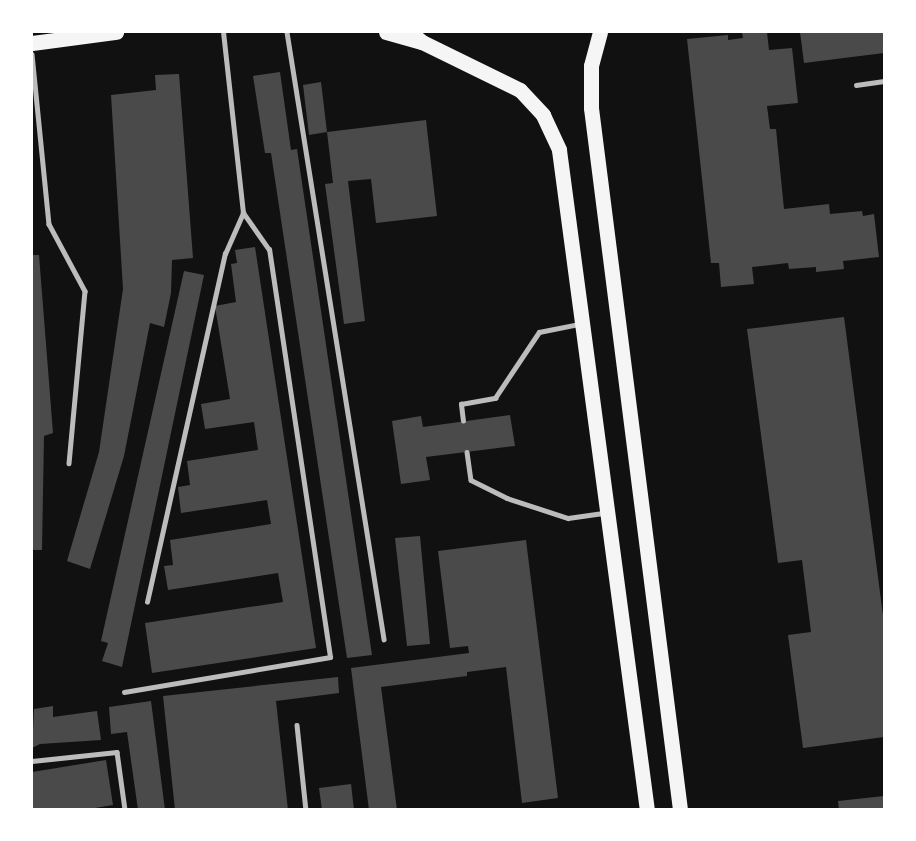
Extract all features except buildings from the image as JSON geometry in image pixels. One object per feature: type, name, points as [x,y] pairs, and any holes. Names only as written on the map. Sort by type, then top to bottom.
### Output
[{"type":"main road","points":[[32,43],[116,32]]},
{"type":"main road","points":[[386,32],[422,42],[520,90],[543,115],[559,150],[647,810]]},
{"type":"main road","points":[[410,32],[422,42]]},
{"type":"main road","points":[[600,32],[591,66],[591,108],[680,810]]},
{"type":"lane","points":[[124,692],[330,657],[269,250],[243,213],[223,32]]},
{"type":"lane","points":[[287,32],[384,639]]},
{"type":"lane","points":[[32,54],[49,224],[85,291],[69,463]]},
{"type":"lane","points":[[856,85],[885,81]]},
{"type":"lane","points":[[147,602],[225,254],[243,213]]},
{"type":"lane","points":[[463,421],[461,404],[495,398],[539,332],[582,324]]},
{"type":"lane","points":[[467,452],[471,480],[507,498],[568,518],[607,512]]},
{"type":"lane","points":[[297,725],[306,810]]},
{"type":"lane","points":[[32,761],[117,752],[125,810]]}]
